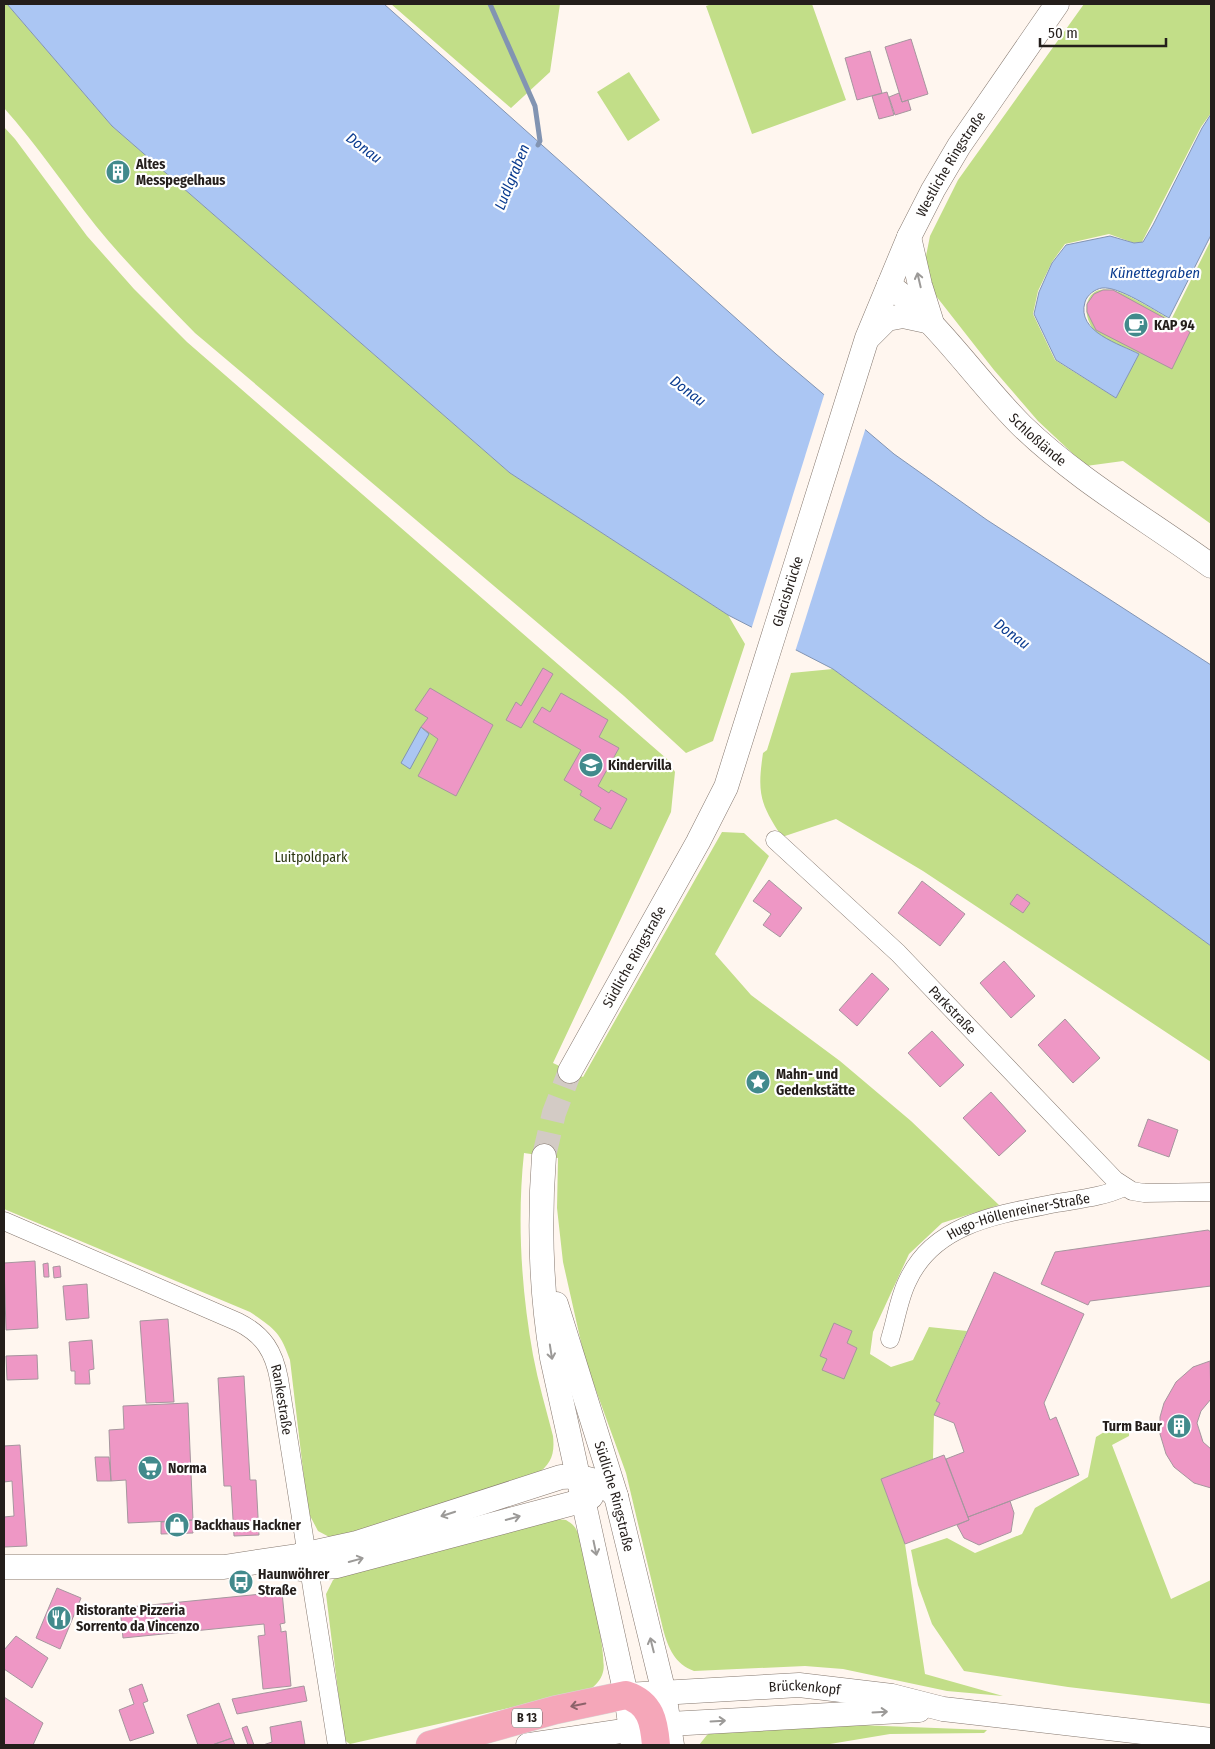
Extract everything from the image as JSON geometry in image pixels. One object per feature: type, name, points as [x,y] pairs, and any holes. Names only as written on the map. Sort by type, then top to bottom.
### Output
[{"type":"main road","name":"Westliche Ringstraße","points":[[868,338],[911,231],[959,146],[1057,4]]},
{"type":"main road","points":[[868,338],[887,319],[903,316],[931,322],[920,285],[911,231]]},
{"type":"main road","name":"Schloßlände","points":[[889,285],[931,322],[1022,425],[1071,470],[1211,566]]},
{"type":"main road","name":"Glacisbrücke","points":[[698,842],[726,787],[868,338]]},
{"type":"main road","name":"Südliche Ringstraße","points":[[570,1071],[698,842]]},
{"type":"main road","name":"Südliche Ringstraße","points":[[544,1156],[541,1193],[546,1324],[571,1443],[569,1464],[580,1484]]},
{"type":"main road","name":"Südliche Ringstraße","points":[[544,1251],[559,1316],[616,1496],[664,1693],[652,1736]]},
{"type":"main road","points":[[307,1561],[337,1566],[580,1484],[601,1449]]},
{"type":"main road","points":[[580,1484],[626,1695],[646,1706],[652,1736]]},
{"type":"main road","points":[[4,1567],[224,1567],[260,1571],[307,1561],[358,1544],[580,1484],[616,1496]]},
{"type":"main road","name":"Brückenkopf","points":[[626,1695],[800,1685],[892,1696],[943,1708],[1211,1740]]},
{"type":"main road","name":"B 13","points":[[430,1745],[555,1710],[626,1695]]},
{"type":"main road","name":"Brückenkopf","points":[[652,1736],[943,1708]]},
{"type":"main road","name":"B 13","points":[[528,1745],[652,1736]]},
{"type":"street","points":[[1027,46],[1042,4]]},
{"type":"street","name":"Parkstraße","points":[[775,840],[898,953],[1014,1073],[1105,1172],[1124,1187]]},
{"type":"street","points":[[1124,1187],[1144,1193],[1211,1192]]},
{"type":"street","name":"Hugo-Höllenreiner-Straße","points":[[890,1339],[907,1281],[922,1255],[940,1240],[961,1227],[991,1217],[1103,1195],[1124,1187]]},
{"type":"street","name":"Rankestraße","points":[[4,1220],[238,1322],[251,1328],[263,1339],[276,1364],[337,1745]]},
{"type":"green space","points":[[4,4],[7,4],[112,126],[510,473],[728,615],[745,644],[713,741],[686,753],[624,696],[195,333],[157,294],[96,226],[4,108]]},
{"type":"green space","points":[[391,4],[560,4],[550,72],[511,108]]},
{"type":"green space","points":[[712,4],[812,4],[846,100],[752,134],[706,6]]},
{"type":"green space","points":[[1084,4],[1211,4],[1211,113],[1201,127],[1142,242],[1134,243],[1109,234],[1065,244],[1052,262],[1038,291],[1033,314],[1055,360],[1116,398],[1139,354],[1108,340],[1094,330],[1087,316],[1086,308],[1091,296],[1096,291],[1103,289],[1119,292],[1171,320],[1211,240],[1211,524],[1123,461],[1086,466],[1038,421],[994,370],[929,287],[926,256],[930,236],[958,180]]},
{"type":"green space","points":[[629,72],[660,120],[628,141],[597,92]]},
{"type":"green space","name":"Luitpoldpark","points":[[4,127],[87,236],[134,289],[187,342],[667,759],[675,772],[671,812],[553,1063],[583,1077],[722,832],[744,833],[769,856],[715,954],[751,995],[840,1061],[911,1121],[999,1205],[942,1223],[909,1254],[873,1332],[870,1354],[891,1367],[913,1360],[929,1327],[967,1331],[936,1401],[940,1403],[934,1415],[933,1459],[881,1479],[905,1544],[925,1674],[1003,1696],[947,1691],[843,1669],[805,1666],[694,1671],[677,1660],[667,1643],[663,1629],[626,1473],[585,1360],[563,1262],[557,1208],[558,1158],[524,1153],[521,1203],[521,1254],[526,1305],[537,1375],[553,1436],[551,1459],[536,1475],[335,1540],[318,1531],[308,1512],[290,1360],[276,1332],[250,1312],[4,1209]]},
{"type":"green space","points":[[833,669],[1211,946],[1211,1062],[923,871],[836,819],[782,837],[769,815],[762,798],[760,779],[763,753],[767,750],[791,673]]},
{"type":"green space","points":[[1122,1421],[1129,1428],[1129,1436],[1112,1445],[1171,1599],[1211,1580],[1211,1704],[1068,1687],[964,1671],[932,1624],[918,1585],[911,1550],[947,1538],[975,1553],[1022,1534],[1035,1508],[1088,1477],[1096,1437]]},
{"type":"green space","points":[[556,1519],[566,1520],[571,1523],[581,1541],[595,1602],[604,1662],[602,1675],[596,1685],[589,1690],[350,1744],[344,1740],[326,1594],[333,1580],[343,1573]]},
{"type":"green space","points":[[858,1725],[987,1730],[984,1733],[890,1734],[824,1745],[699,1745],[707,1735],[716,1730]]},
{"type":"water","name":"Donau","points":[[7,4],[384,4],[776,354],[894,454],[987,520],[1211,665],[1211,946],[833,669],[728,615],[510,473],[112,126]]},
{"type":"water","name":"Künettegraben","points":[[1211,114],[1211,235],[1169,318],[1146,304],[1109,288],[1094,291],[1085,302],[1084,312],[1087,321],[1093,329],[1111,341],[1139,354],[1116,398],[1056,360],[1034,314],[1039,292],[1052,263],[1066,245],[1110,236],[1134,243],[1143,242]]},
{"type":"water","points":[[421,727],[429,734],[410,769],[401,763]]},
{"type":"pier","points":[[825,392],[866,427],[795,652],[751,630]]},
{"type":"building","points":[[911,39],[928,94],[902,102],[885,47]]},
{"type":"building","points":[[870,51],[882,93],[857,100],[845,58]]},
{"type":"building","points":[[887,92],[894,115],[879,119],[872,96]]},
{"type":"building","points":[[899,93],[902,102],[908,100],[911,110],[895,115],[889,97]]},
{"type":"building","name":"Altes Messpegelhaus","points":[[118,165],[124,171],[118,178],[112,172]]},
{"type":"building","name":"KAP 94","points":[[1103,290],[1113,290],[1190,332],[1172,369],[1096,330],[1087,312],[1087,304],[1094,294]]},
{"type":"building","points":[[543,668],[553,674],[521,728],[506,720],[516,702],[521,706]]},
{"type":"building","points":[[430,688],[493,725],[456,796],[418,776],[438,739],[421,727],[428,718],[415,710]]},
{"type":"building","name":"Kindervilla","points":[[561,693],[608,720],[599,737],[619,748],[598,786],[609,793],[611,790],[627,799],[611,829],[594,820],[601,808],[580,795],[582,791],[564,780],[581,750],[533,722],[542,707],[550,712]]},
{"type":"building","points":[[769,880],[802,908],[780,937],[763,925],[771,914],[753,901]]},
{"type":"building","points":[[922,881],[965,914],[940,946],[898,913]]},
{"type":"building","points":[[1017,894],[1030,903],[1023,913],[1010,904]]},
{"type":"building","points":[[1004,961],[1035,996],[1011,1018],[980,983]]},
{"type":"building","points":[[872,973],[889,989],[857,1026],[839,1010]]},
{"type":"building","points":[[1065,1019],[1100,1058],[1073,1083],[1038,1045]]},
{"type":"building","points":[[932,1031],[964,1065],[940,1087],[908,1053]]},
{"type":"building","points":[[991,1092],[1026,1131],[999,1156],[963,1118]]},
{"type":"building","points":[[1148,1119],[1178,1130],[1169,1157],[1138,1146]]},
{"type":"building","points":[[1208,1230],[1211,1232],[1211,1286],[1090,1301],[1088,1305],[1041,1284],[1055,1252]]},
{"type":"building","points":[[35,1261],[38,1328],[6,1330],[4,1263]]},
{"type":"building","points":[[48,1263],[49,1277],[44,1277],[43,1264]]},
{"type":"building","points":[[60,1266],[61,1277],[54,1278],[53,1267]]},
{"type":"building","points":[[994,1272],[1084,1314],[1044,1403],[1050,1420],[1056,1417],[1079,1475],[968,1517],[946,1459],[964,1452],[954,1423],[934,1415],[940,1403],[936,1401]]},
{"type":"building","points":[[87,1284],[89,1318],[66,1320],[63,1286]]},
{"type":"building","points":[[168,1319],[174,1402],[146,1403],[140,1321]]},
{"type":"building","points":[[834,1323],[852,1331],[847,1343],[857,1348],[844,1379],[822,1370],[827,1359],[820,1356]]},
{"type":"building","points":[[92,1340],[94,1369],[89,1370],[90,1384],[75,1384],[75,1371],[71,1371],[69,1342]]},
{"type":"building","points":[[37,1355],[38,1379],[7,1380],[6,1356]]},
{"type":"building","name":"Turm Baur","points":[[1210,1361],[1211,1399],[1201,1411],[1197,1423],[1203,1442],[1211,1449],[1211,1488],[1194,1483],[1174,1467],[1166,1454],[1160,1434],[1160,1417],[1164,1403],[1176,1382],[1193,1367]]},
{"type":"building","points":[[244,1376],[250,1480],[256,1480],[259,1535],[234,1536],[231,1486],[224,1486],[218,1378]]},
{"type":"building","name":"Norma","points":[[188,1403],[193,1520],[128,1523],[126,1480],[111,1481],[109,1430],[124,1429],[123,1406]]},
{"type":"building","points":[[20,1445],[27,1546],[4,1547],[4,1517],[14,1516],[12,1481],[4,1482],[4,1446]]},
{"type":"building","points":[[944,1455],[969,1520],[905,1544],[881,1479]]},
{"type":"building","points":[[95,1457],[109,1457],[111,1481],[97,1481]]},
{"type":"building","points":[[1010,1501],[1014,1513],[1011,1532],[979,1545],[964,1538],[957,1525],[969,1520],[968,1517]]},
{"type":"building","name":"Backhaus Hackner","points":[[193,1520],[193,1533],[161,1534],[161,1522]]},
{"type":"building","name":"Ristorante Pizzeria Sorrento da Vincenzo","points":[[57,1588],[81,1598],[60,1649],[36,1638]]},
{"type":"building","points":[[282,1592],[285,1623],[280,1624],[281,1632],[286,1631],[291,1686],[263,1689],[258,1636],[265,1635],[264,1624],[123,1638],[120,1608]]},
{"type":"building","points":[[16,1636],[48,1658],[32,1688],[4,1669],[4,1650]]},
{"type":"building","points":[[142,1684],[148,1701],[143,1703],[154,1733],[130,1741],[119,1710],[134,1704],[129,1689]]},
{"type":"building","points":[[304,1686],[307,1701],[237,1714],[232,1699]]},
{"type":"building","points":[[4,1697],[43,1723],[33,1745],[4,1745]]},
{"type":"building","points":[[219,1703],[232,1738],[212,1745],[198,1745],[187,1715]]},
{"type":"building","points":[[301,1721],[305,1745],[263,1745],[272,1742],[270,1727]]},
{"type":"building","points":[[247,1726],[254,1745],[248,1745],[242,1728]]},
{"type":"building","points":[[232,1738],[235,1745],[212,1745]]},
{"type":"waterway","name":"Ludlgraben","points":[[490,4],[535,106],[540,141],[538,145]]},
{"type":"tunnel","points":[[544,1156],[554,1113],[570,1071]]},
{"type":"place","name":"Altes Messpegelhaus","points":[[118,172]]},
{"type":"place","name":"KAP 94","points":[[1136,325]]},
{"type":"place","name":"Kindervilla","points":[[591,765]]},
{"type":"place","name":"Mahn- und Gedenkstätte","points":[[758,1082]]},
{"type":"place","name":"Turm Baur","points":[[1179,1426]]},
{"type":"place","name":"Norma","points":[[150,1468]]},
{"type":"place","name":"Backhaus Hackner","points":[[177,1525]]},
{"type":"place","name":"Haunwöhrer Straße","points":[[241,1582]]},
{"type":"place","name":"Ristorante Pizzeria Sorrento da Vincenzo","points":[[59,1618]]}]
